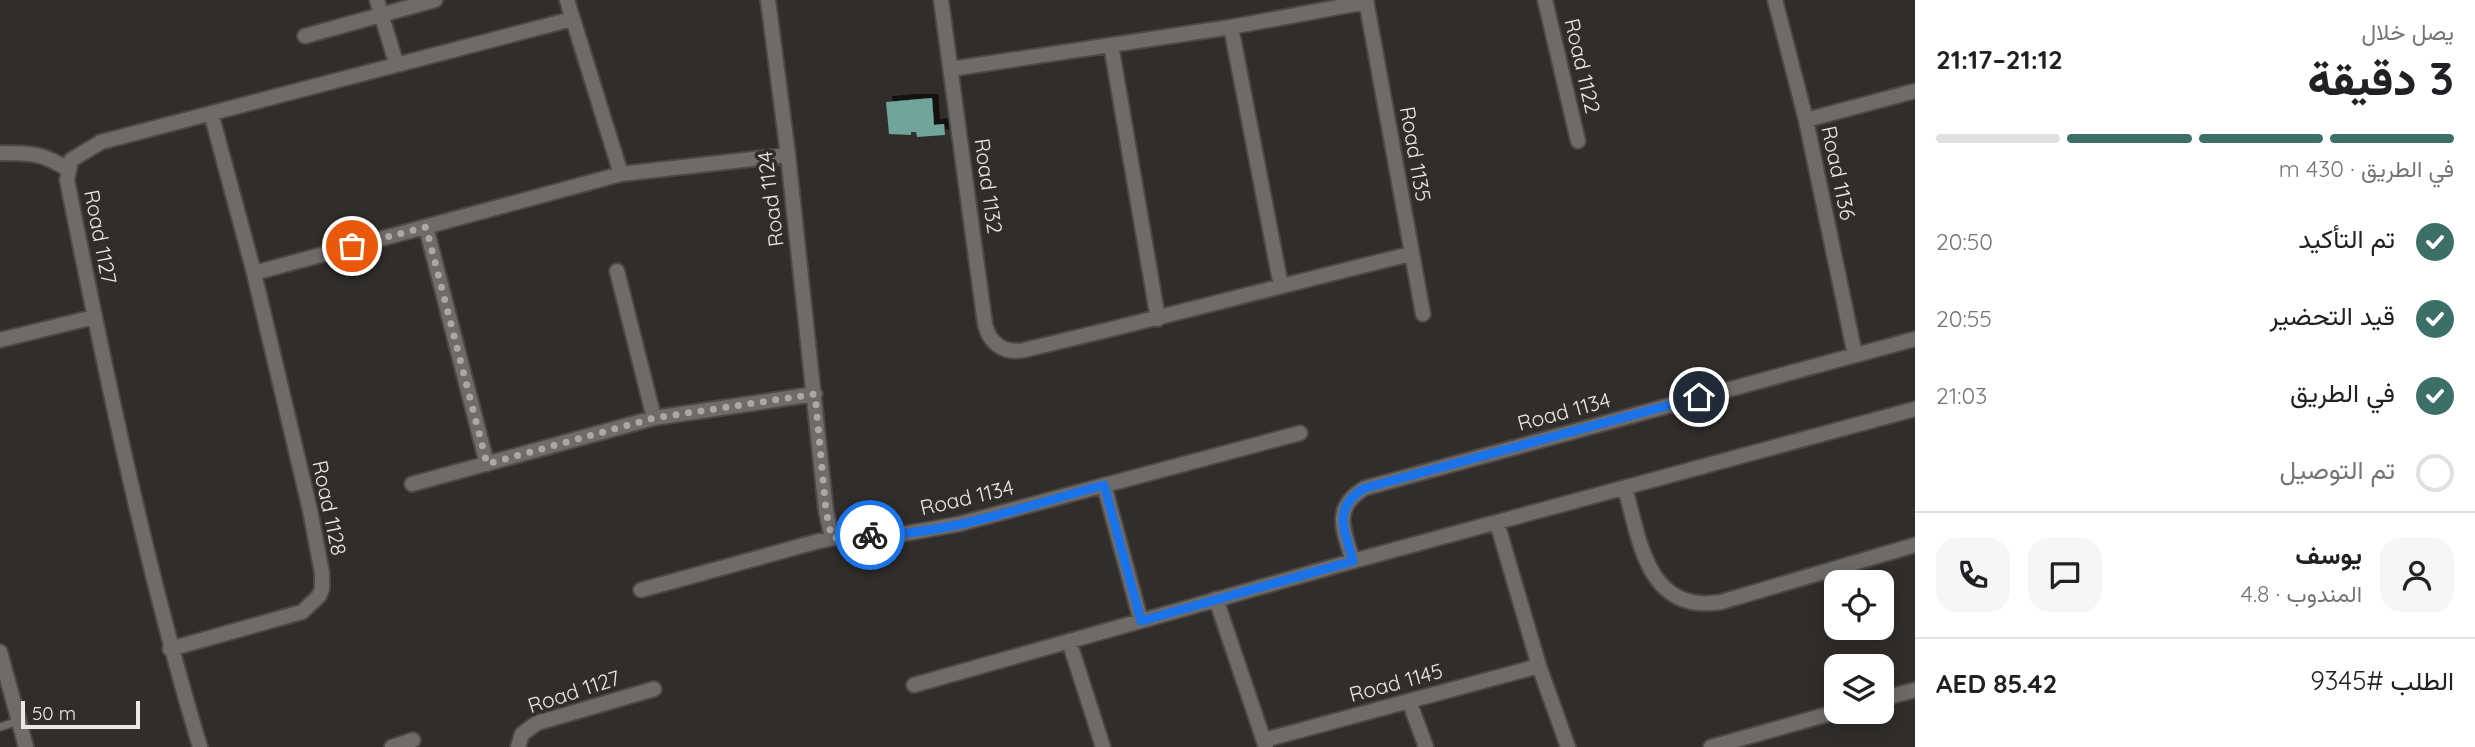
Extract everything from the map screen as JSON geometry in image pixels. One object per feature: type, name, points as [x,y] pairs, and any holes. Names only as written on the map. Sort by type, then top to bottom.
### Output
[{"type":"street","points":[[377,0],[397,63]]},
{"type":"street","points":[[305,36],[435,0]]},
{"type":"street","points":[[567,0],[621,174]]},
{"type":"street","name":"Road 1124","points":[[768,0],[788,155],[826,511],[832,538]]},
{"type":"street","name":"Road 1132","points":[[941,0],[987,332],[991,339],[1003,349],[1017,352],[1158,319]]},
{"type":"street","name":"Road 1122","points":[[1545,0],[1578,141]]},
{"type":"street","name":"Road 1136","points":[[1775,0],[1806,120],[1856,355]]},
{"type":"street","points":[[951,69],[1231,27],[1366,1]]},
{"type":"street","name":"Road 1135","points":[[1366,1],[1423,314]]},
{"type":"street","name":"Road 1127","points":[[200,747],[170,649],[94,317],[67,180],[71,160],[101,142],[572,19]]},
{"type":"street","points":[[1231,27],[1281,286]]},
{"type":"street","points":[[1111,45],[1158,319],[1412,254]]},
{"type":"street","points":[[1806,120],[1915,91]]},
{"type":"street","name":"Road 1128","points":[[170,649],[302,612],[314,603],[322,589],[322,573],[310,510],[254,273],[211,113]]},
{"type":"street","points":[[0,153],[40,155],[69,170]]},
{"type":"street","points":[[254,273],[621,174],[788,155]]},
{"type":"street","points":[[426,227],[487,464]]},
{"type":"street","points":[[617,271],[654,418]]},
{"type":"street","points":[[0,340],[94,317]]},
{"type":"street","points":[[1856,355],[1915,339]]},
{"type":"street","name":"Road 1134","points":[[1353,561],[1341,520],[1351,498],[1365,488],[1856,355]]},
{"type":"street","points":[[412,484],[654,418],[815,394]]},
{"type":"street","points":[[914,685],[1353,561],[1915,410]]},
{"type":"street","name":"Road 1134","points":[[641,590],[832,538],[932,530],[1300,433]]},
{"type":"street","points":[[1104,485],[1141,621]]},
{"type":"street","points":[[1625,488],[1644,557],[1655,579],[1673,595],[1696,603],[1721,602],[1915,545]]},
{"type":"street","points":[[1497,523],[1539,666],[1568,747]]},
{"type":"street","name":"Road 1145","points":[[1216,600],[1265,743],[1539,666]]},
{"type":"street","points":[[1069,641],[1103,747]]},
{"type":"street","points":[[0,652],[4,679],[26,747]]},
{"type":"street","name":"Road 1127","points":[[518,747],[522,734],[537,723],[654,689]]},
{"type":"street","points":[[1894,696],[1915,690]]},
{"type":"street","points":[[1409,701],[1426,747]]},
{"type":"street","points":[[1710,747],[1824,715]]},
{"type":"street","points":[[392,747],[413,740]]},
{"type":"lane","points":[[0,727],[19,722]]},
{"type":"building","points":[[932,98],[934,125],[944,124],[945,135],[917,137],[916,132],[911,132],[911,135],[889,134],[886,102]]},
{"type":"way so far","points":[[352,246],[426,227],[487,464],[682,412],[815,394],[826,511],[832,538],[870,535]]},
{"type":"route","points":[[870,535],[932,530],[1104,485],[1141,621],[1353,561],[1341,520],[1351,498],[1365,488],[1699,397]]}]
